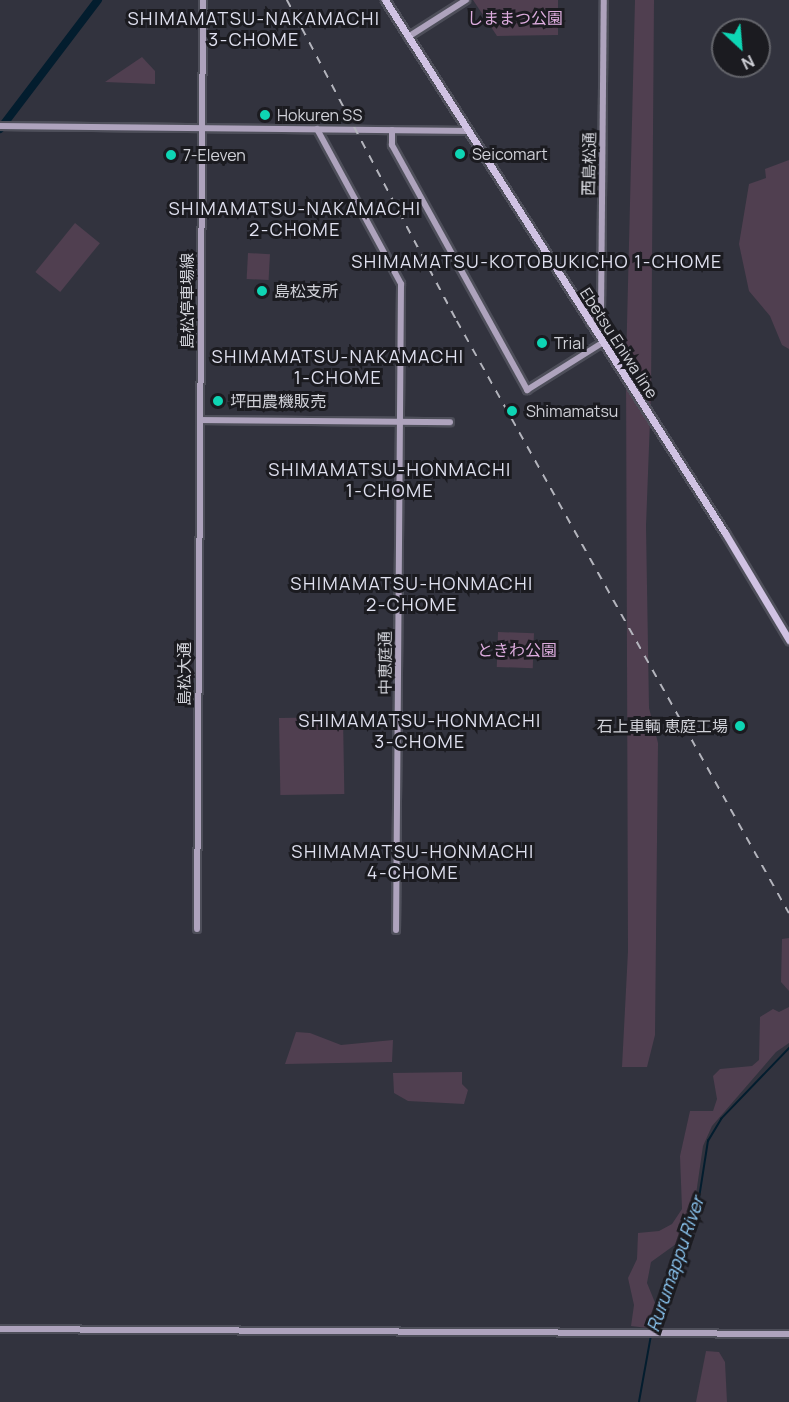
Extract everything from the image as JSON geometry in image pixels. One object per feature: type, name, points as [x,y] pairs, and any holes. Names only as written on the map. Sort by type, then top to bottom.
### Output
[{"type":"main road","name":"Ebetsu Eniwa line","points":[[385,0],[725,533],[789,640]]},
{"type":"street","points":[[202,127],[203,0]]},
{"type":"street","points":[[408,37],[466,0]]},
{"type":"street","name":"西島松通","points":[[590,323],[601,316],[604,0]]},
{"type":"street","points":[[0,126],[468,131]]},
{"type":"street","name":"島松停車場線","points":[[200,420],[202,127]]},
{"type":"street","name":"中恵庭通","points":[[317,129],[401,284],[396,930]]},
{"type":"street","points":[[392,130],[392,145],[527,390],[602,343]]},
{"type":"street","points":[[200,420],[450,422]]},
{"type":"street","name":"島松大通","points":[[197,929],[200,420]]},
{"type":"street","points":[[0,1329],[789,1334]]},
{"type":"green space","name":"しままつ公園","points":[[473,0],[558,0],[558,35],[497,36]]},
{"type":"green space","points":[[635,0],[654,0],[651,394],[646,526],[649,708],[658,743],[655,1035],[647,1067],[622,1067],[628,951],[626,365]]},
{"type":"green space","points":[[142,57],[155,71],[155,84],[105,82]]},
{"type":"green space","points":[[789,160],[789,349],[782,345],[770,316],[749,291],[739,244],[749,184],[766,178],[765,169]]},
{"type":"green space","points":[[75,223],[100,243],[60,292],[35,272]]},
{"type":"green space","points":[[248,253],[270,254],[269,280],[247,279]]},
{"type":"green space","name":"ときわ公園","points":[[498,632],[534,633],[533,668],[497,667]]},
{"type":"green space","points":[[343,717],[344,794],[280,795],[279,718]]},
{"type":"green space","points":[[789,938],[789,991],[781,982],[782,939]]},
{"type":"green space","points":[[789,1007],[789,1043],[776,1052],[712,1126],[703,1146],[694,1208],[683,1239],[651,1262],[647,1283],[656,1305],[648,1328],[631,1326],[634,1305],[628,1278],[637,1259],[638,1233],[659,1231],[672,1224],[682,1209],[680,1156],[690,1111],[713,1111],[717,1099],[713,1076],[720,1069],[752,1066],[759,1060],[760,1017],[773,1009],[779,1012]]},
{"type":"green space","points":[[296,1032],[310,1033],[341,1045],[393,1040],[392,1062],[285,1064]]},
{"type":"green space","points":[[462,1072],[462,1084],[468,1090],[464,1104],[408,1101],[394,1093],[393,1073]]},
{"type":"green space","points":[[706,1351],[719,1352],[725,1362],[727,1402],[696,1402]]},
{"type":"waterway","points":[[0,129],[98,0]]},
{"type":"waterway","name":"Rurumappu River","points":[[653,1331],[697,1211],[708,1141],[721,1119],[789,1048]]},
{"type":"waterway","name":"Rurumappu River","points":[[639,1402],[651,1335]]},
{"type":"railway","points":[[287,0],[457,321],[789,913]]},
{"type":"place","name":"Hokuren SS","points":[[265,115]]},
{"type":"place","name":"Seicomart","points":[[460,154]]},
{"type":"place","name":"7-Eleven","points":[[171,155]]},
{"type":"place","name":"島松支所","points":[[262,291]]},
{"type":"place","name":"Trial","points":[[542,343]]},
{"type":"place","name":"坪田農機販売","points":[[218,401]]},
{"type":"place","name":"Shimamatsu","points":[[512,411]]},
{"type":"place","name":"石上車輌 恵庭工場","points":[[740,726]]},
{"type":"district","name":"SHIMAMATSU-NAKAMACHI 3-CHOME","points":[[254,29]]},
{"type":"district","name":"SHIMAMATSU-NAKAMACHI 2-CHOME","points":[[295,219]]},
{"type":"district","name":"SHIMAMATSU-KOTOBUKICHO 1-CHOME","points":[[537,261]]},
{"type":"district","name":"SHIMAMATSU-NAKAMACHI 1-CHOME","points":[[338,367]]},
{"type":"district","name":"SHIMAMATSU-HONMACHI 1-CHOME","points":[[390,480]]},
{"type":"district","name":"SHIMAMATSU-HONMACHI 2-CHOME","points":[[412,594]]},
{"type":"district","name":"SHIMAMATSU-HONMACHI 3-CHOME","points":[[420,731]]},
{"type":"district","name":"SHIMAMATSU-HONMACHI 4-CHOME","points":[[413,862]]}]
